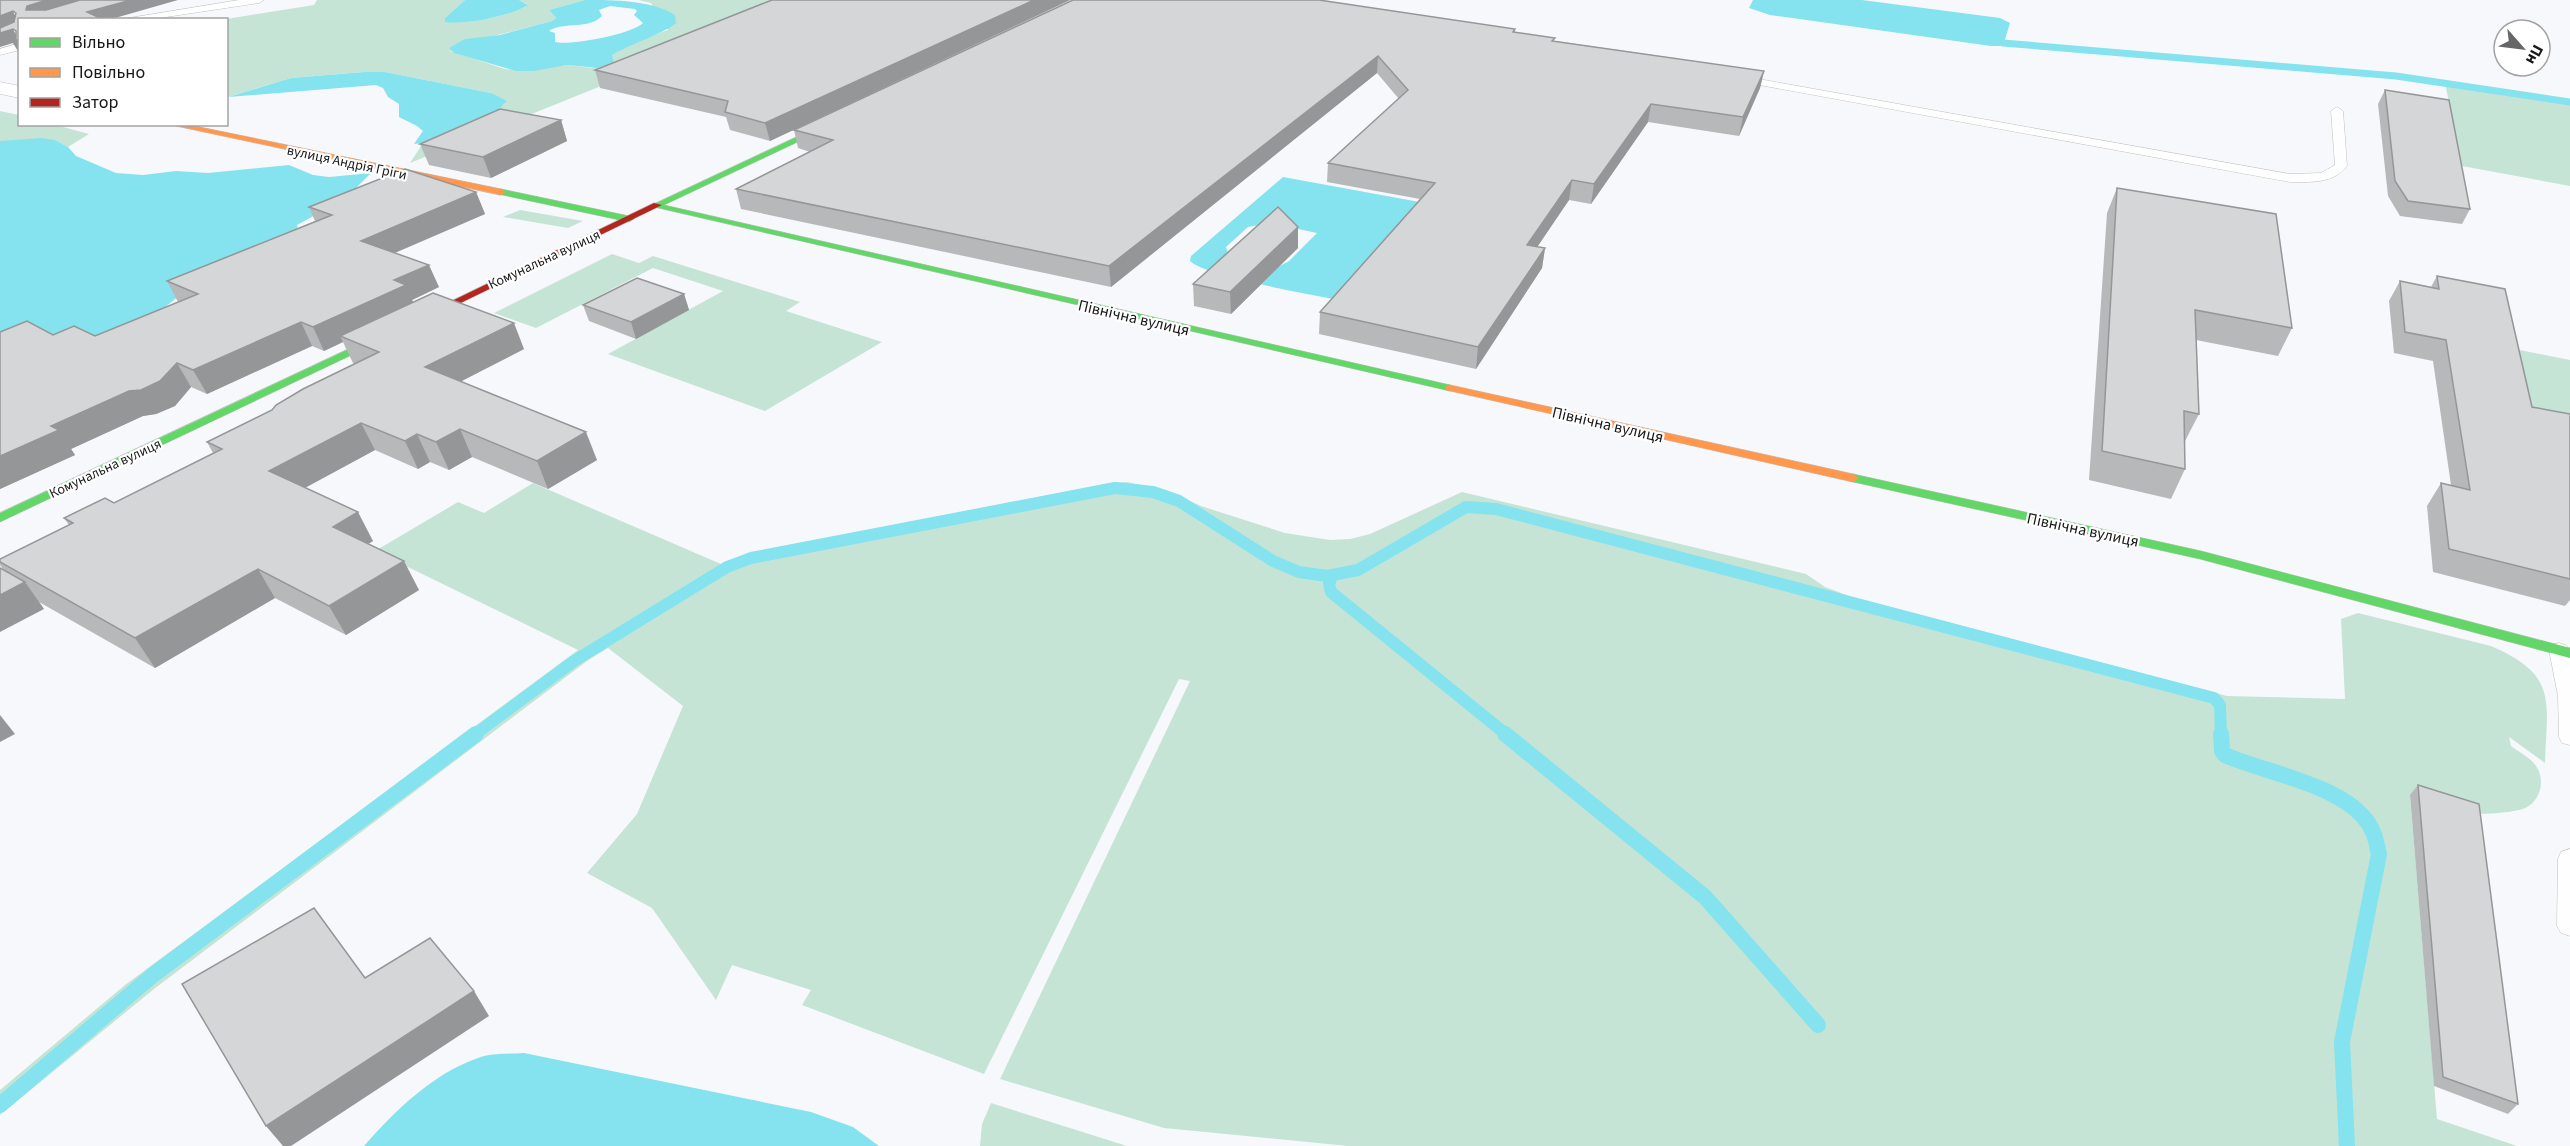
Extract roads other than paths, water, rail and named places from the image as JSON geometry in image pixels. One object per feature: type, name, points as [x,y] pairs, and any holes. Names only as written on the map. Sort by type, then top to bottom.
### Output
[{"type":"street","points":[[0,88],[18,92]]},
{"type":"street","name":"Комунальна вулиця","points":[[0,518],[846,116]]},
{"type":"street","name":"вулиця Андрія Гріги","points":[[181,126],[629,219]]},
{"type":"street","name":"Північна вулиця","points":[[655,206],[1612,425],[2201,555],[2565,652]]},
{"type":"lane","points":[[136,18],[259,0]]},
{"type":"lane","points":[[0,52],[18,47]]},
{"type":"lane","points":[[1719,75],[2290,178],[2319,178],[2335,173],[2341,166],[2337,111]]},
{"type":"lane","name":"Північна вулиця","points":[[2565,652],[2570,736]]},
{"type":"lane","points":[[2570,859],[2570,927]]},
{"type":"water","points":[[465,0],[519,0],[528,5],[511,13],[488,19],[445,22],[445,18]]},
{"type":"water","points":[[585,0],[632,2],[665,10],[675,15],[676,23],[612,55],[614,63],[598,68],[567,65],[534,71],[516,71],[454,53],[449,48],[465,39],[500,35],[552,21],[556,18],[549,10]],"holes":[[[610,6],[637,11],[634,15],[643,23],[615,35],[563,43],[555,42],[555,33],[549,31],[562,26],[590,23],[602,16],[599,10]]]},
{"type":"water","points":[[1753,0],[1862,0],[2000,18],[2010,23],[2003,46],[1991,46],[1770,15],[1749,8]]},
{"type":"water","points":[[385,72],[491,93],[507,101],[499,109],[423,143],[414,144],[423,131],[399,117],[399,104],[388,97],[383,88],[376,85],[228,97],[291,78]]},
{"type":"water","points":[[41,138],[55,140],[68,147],[76,156],[116,173],[143,175],[176,171],[208,173],[289,165],[313,175],[329,177],[371,173],[346,198],[297,225],[299,233],[180,295],[164,308],[171,334],[0,339],[0,141]]},
{"type":"water","points":[[1283,177],[1425,203],[1340,300],[1236,279],[1199,267],[1190,261],[1191,256]],"holes":[[[1270,223],[1317,233],[1289,261],[1276,268],[1229,256],[1226,247],[1248,227]]]},
{"type":"water","points":[[524,1053],[811,1112],[853,1127],[879,1146],[364,1146],[415,1095],[445,1074],[483,1056]]},
{"type":"waterway","points":[[2003,43],[2396,76],[2570,102]]},
{"type":"waterway","points":[[474,735],[574,661],[727,567],[751,558],[1115,488],[1153,492],[1179,501],[1273,561],[1299,572],[1327,576],[1358,570],[1466,507],[1496,509],[2214,698],[2220,705],[2221,735]]},
{"type":"waterway","points":[[1332,576],[1329,584],[1331,592],[1507,735]]},
{"type":"waterway","points":[[0,1105],[153,975],[476,734]]},
{"type":"waterway","points":[[1505,734],[1705,897],[1818,1025]]},
{"type":"waterway","points":[[2221,734],[2222,751],[2225,755],[2329,792],[2348,803],[2363,816],[2375,837],[2379,854],[2342,1042],[2347,1146]]}]
